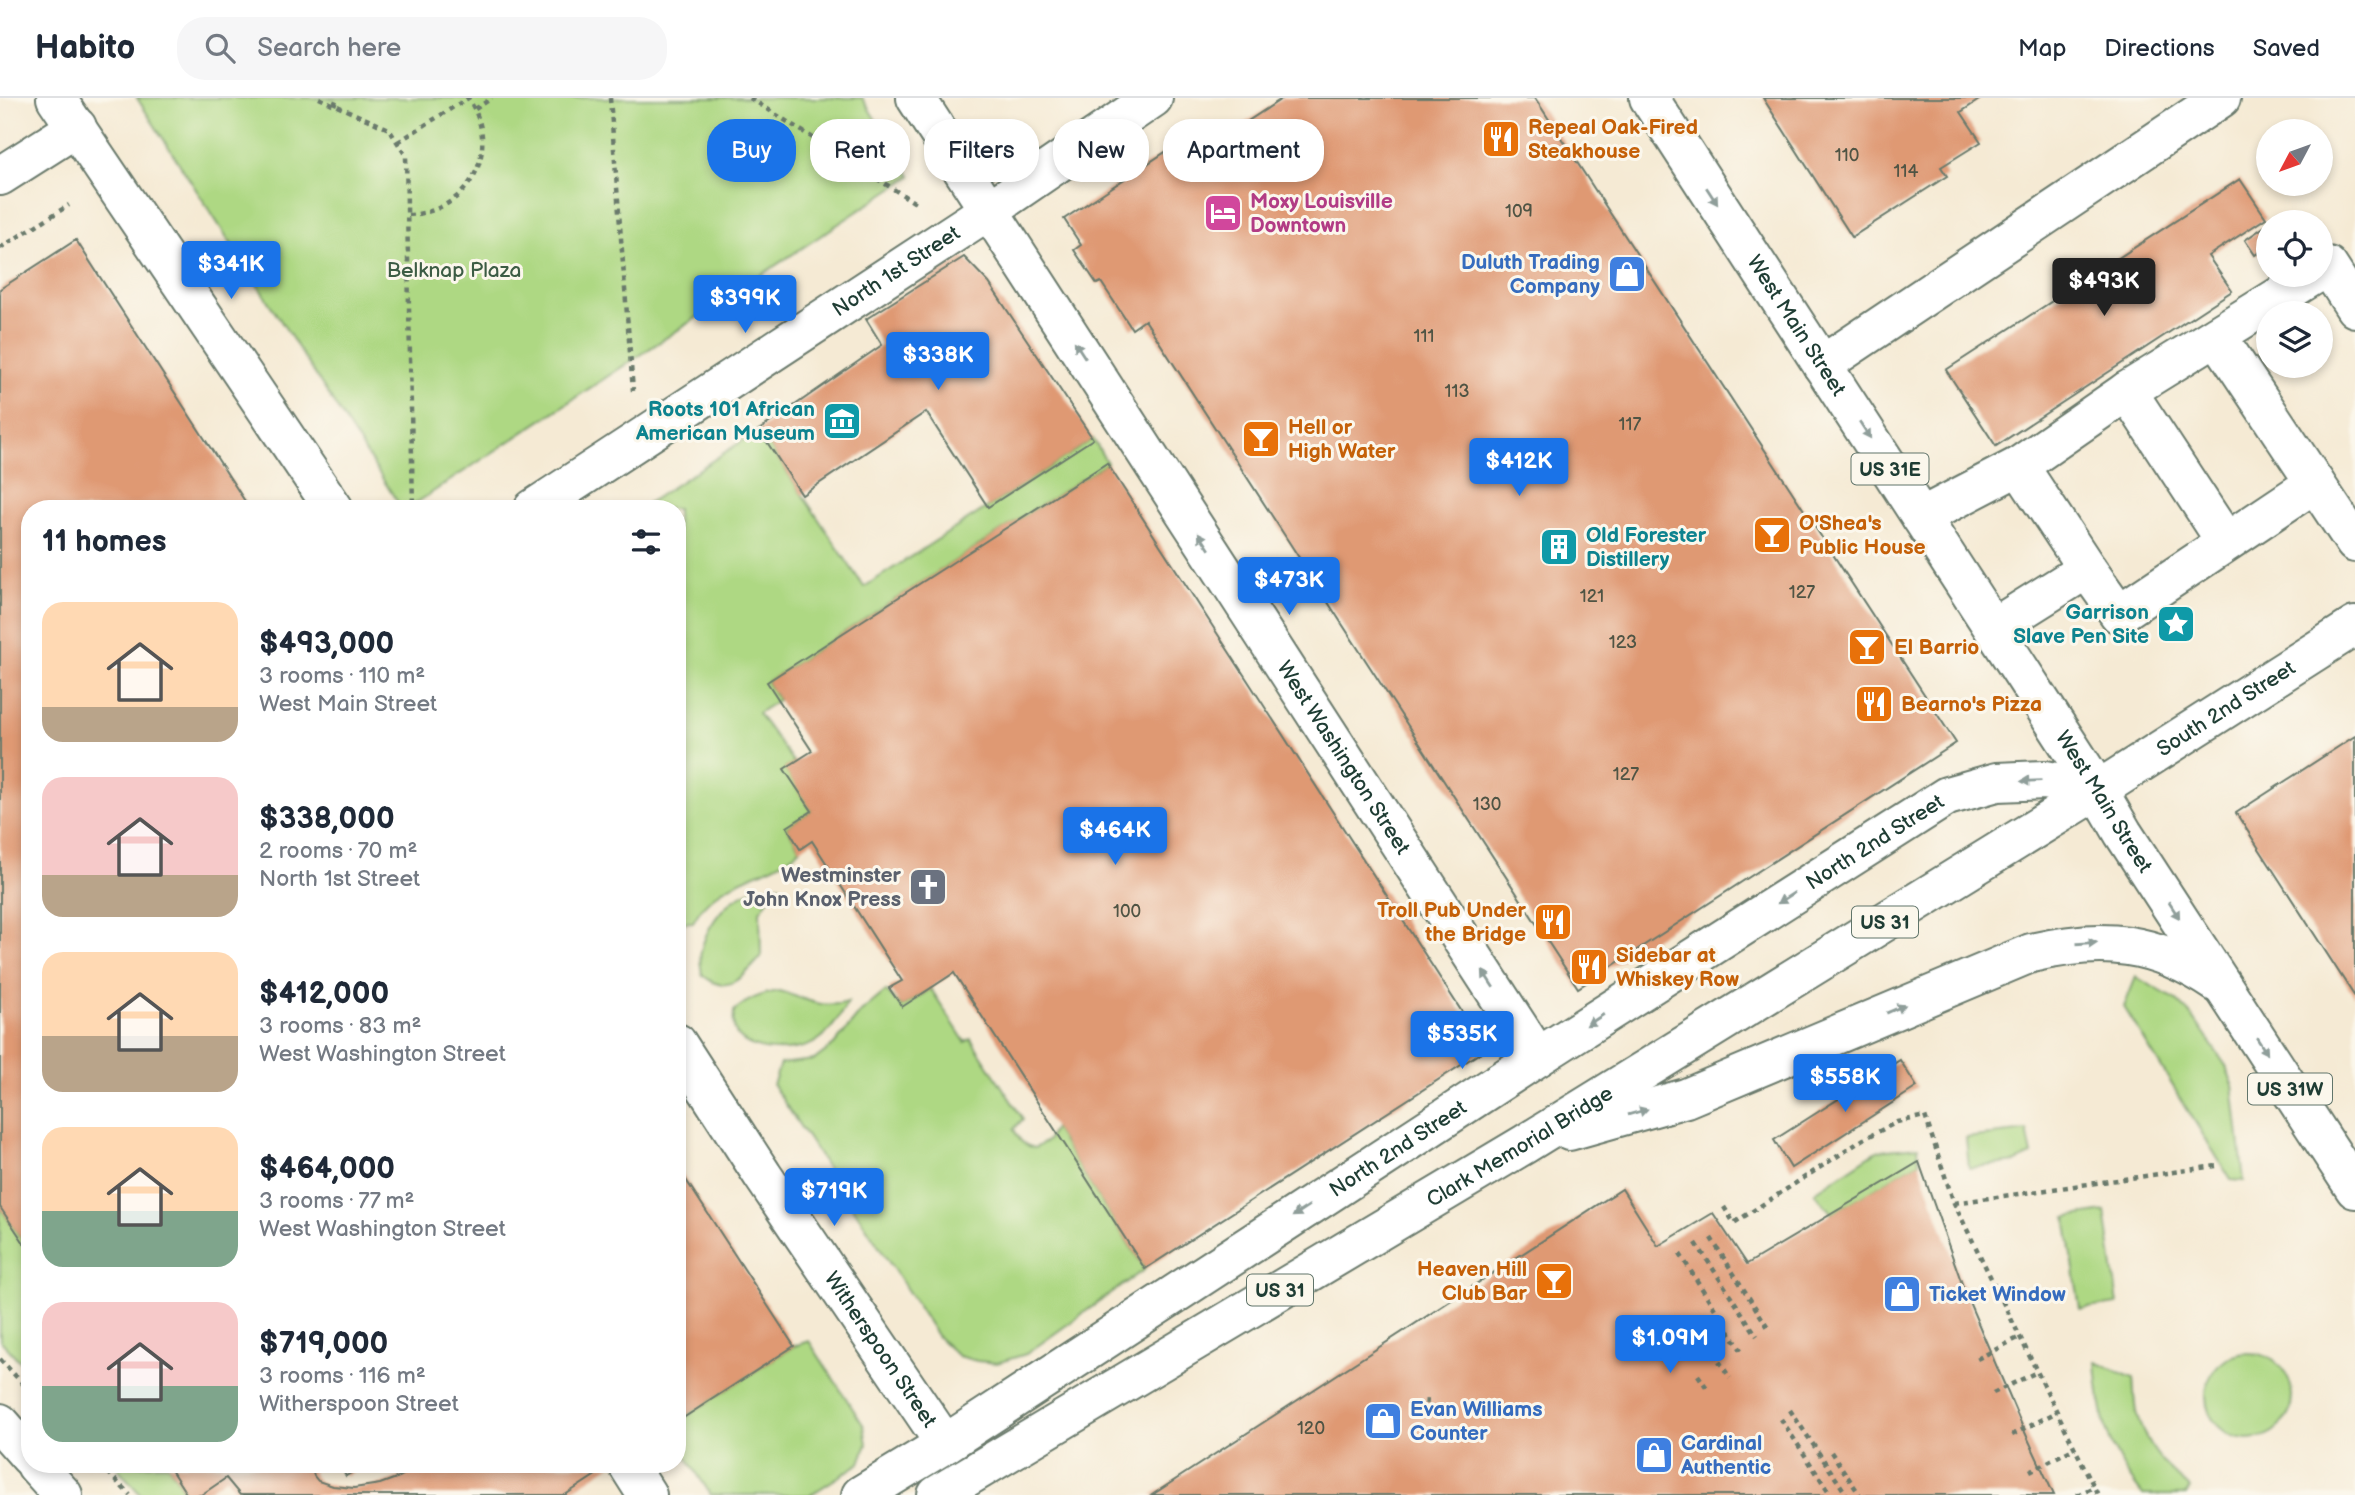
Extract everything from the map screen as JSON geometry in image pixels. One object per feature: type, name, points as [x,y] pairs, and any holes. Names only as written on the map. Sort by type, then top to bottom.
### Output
[{"type":"street","name":"West Washington Street","points":[[916,98],[974,220],[1538,1056]]},
{"type":"street","name":"North 1st Street","points":[[547,500],[974,220],[1153,98]]},
{"type":"street","name":"West Main Street","points":[[1648,98],[2355,1189]]},
{"type":"street","points":[[1822,365],[2221,98]]},
{"type":"street","points":[[0,176],[67,113],[328,500]]},
{"type":"street","points":[[2333,274],[2355,307]]},
{"type":"street","points":[[1921,517],[2019,466],[2127,391],[2295,287]]},
{"type":"street","points":[[2217,337],[2355,543]]},
{"type":"street","points":[[2127,391],[2226,542]]},
{"type":"street","points":[[2019,466],[2119,614],[2315,483]]},
{"type":"street","points":[[1993,628],[2087,569]]},
{"type":"street","name":"South 2nd Street","points":[[2098,790],[2355,626]]},
{"type":"street","name":"North 2nd Street","points":[[861,1495],[945,1444],[1538,1056],[1947,796],[1997,782],[2045,780],[2098,790]]},
{"type":"street","name":"Clark Memorial Bridge","points":[[937,1495],[1525,1144],[2098,790]]},
{"type":"street","points":[[1525,1144],[1686,1098],[2020,957],[2066,944],[2102,942],[2138,947],[2169,956],[2198,970],[2225,989]]},
{"type":"street","name":"Witherspoon Street","points":[[686,1057],[945,1444]]},
{"type":"street","points":[[0,1423],[21,1447]]},
{"type":"street","points":[[43,1473],[63,1495]]},
{"type":"street","points":[[633,1473],[647,1495]]},
{"type":"path","points":[[318,98],[389,129],[407,156],[413,500]]},
{"type":"path","points":[[334,105],[337,98]]},
{"type":"path","points":[[398,142],[468,98],[475,109],[482,131],[481,158],[472,181],[458,197],[440,209],[425,214],[408,215]]},
{"type":"path","points":[[475,109],[492,98]]},
{"type":"path","points":[[610,98],[637,441]]},
{"type":"path","points":[[750,98],[974,220]]},
{"type":"path","points":[[0,248],[69,205]]},
{"type":"path","points":[[1724,1207],[1734,1223],[1864,1139],[1897,1122],[1925,1116],[1954,1203],[2098,1495]]},
{"type":"path","points":[[1954,1203],[2216,1166]]},
{"type":"path","points":[[1711,1238],[1769,1329]]},
{"type":"path","points":[[1696,1243],[1757,1336]]},
{"type":"path","points":[[1680,1254],[1741,1350]]},
{"type":"path","points":[[1977,1359],[2020,1336]]},
{"type":"path","points":[[0,1359],[21,1381]]},
{"type":"path","points":[[1718,1361],[1730,1378]]},
{"type":"path","points":[[1993,1393],[2037,1372]]},
{"type":"path","points":[[1699,1375],[1709,1391]]},
{"type":"path","points":[[1426,1414],[1427,1396]]},
{"type":"path","points":[[1790,1410],[1847,1495]]},
{"type":"path","points":[[2012,1435],[2057,1412]]},
{"type":"path","points":[[1781,1419],[1830,1495]]},
{"type":"path","points":[[2029,1471],[2075,1448]]},
{"type":"path","points":[[1831,1452],[1860,1495]]},
{"type":"path","points":[[109,1473],[130,1495]]},
{"type":"path","points":[[2077,1495],[2094,1487]]},
{"type":"green space","name":"Belknap Plaza","points":[[137,98],[862,98],[875,119],[810,119],[810,182],[902,182],[421,500],[396,500]]},
{"type":"green space","points":[[759,430],[864,587],[1093,439],[1107,463],[767,682],[778,700],[758,713],[794,763],[785,769],[812,811],[787,827],[800,849],[787,859],[715,895],[693,922],[686,922],[686,500],[653,500]]},
{"type":"green space","points":[[779,885],[760,911],[761,957],[734,982],[719,984],[702,974],[700,957],[706,935],[727,905],[755,889]]},
{"type":"green space","points":[[2136,977],[2176,1000],[2192,1016],[2226,1066],[2233,1085],[2244,1181],[2231,1180],[2124,1007]]},
{"type":"green space","points":[[931,989],[965,1042],[971,1039],[1023,1119],[1014,1129],[1019,1139],[1035,1148],[1048,1140],[1054,1128],[1145,1269],[1026,1354],[997,1363],[958,1356],[938,1337],[773,1085],[780,1064],[814,1060],[834,1045],[861,1012],[886,991],[902,1007]]},
{"type":"green space","points":[[779,991],[821,1004],[848,1002],[827,1033],[809,1045],[774,1050],[762,1049],[742,1040],[735,1030],[734,1011],[755,998]]},
{"type":"green space","points":[[2027,1131],[2032,1155],[2016,1162],[1969,1168],[1966,1138]]},
{"type":"green space","points":[[1918,1147],[1919,1162],[1832,1214],[1815,1192],[1877,1151]]},
{"type":"green space","points":[[0,1207],[21,1238],[21,1362],[0,1340]]},
{"type":"green space","points":[[2105,1211],[2118,1304],[2080,1309],[2066,1217]]},
{"type":"green space","points":[[809,1341],[864,1426],[867,1444],[860,1463],[810,1495],[711,1495],[686,1457],[686,1416],[794,1346]]},
{"type":"green space","points":[[2249,1353],[2265,1357],[2279,1366],[2288,1380],[2292,1396],[2288,1412],[2279,1426],[2265,1435],[2249,1439],[2233,1435],[2219,1426],[2210,1412],[2206,1396],[2210,1380],[2219,1366],[2233,1357]]},
{"type":"green space","points":[[2096,1362],[2133,1378],[2136,1412],[2144,1434],[2164,1463],[2190,1488],[2186,1495],[2143,1495],[2131,1479],[2113,1448],[2103,1417]]},
{"type":"green space","points":[[122,1473],[173,1473],[187,1495],[141,1495]]},
{"type":"building","points":[[1283,98],[1535,98],[1956,743],[1578,988],[1145,320],[1132,329],[1101,282],[1097,284],[1074,250],[1081,245],[1064,219],[1120,182],[1149,182],[1149,163],[1163,154],[1163,182],[1324,182],[1324,119],[1251,119]]},
{"type":"building","points":[[1763,98],[1982,98],[1961,112],[1981,142],[1941,167],[1947,176],[1852,237]]},
{"type":"building","points":[[2240,179],[2261,210],[2256,210],[2256,225],[2208,256],[2232,291],[1996,446],[1946,370]]},
{"type":"building","points":[[2256,232],[2256,254],[2255,255],[2245,240]]},
{"type":"building","points":[[76,240],[244,500],[21,500],[21,1238],[0,1207],[0,289]]},
{"type":"building","points":[[964,257],[989,283],[1093,439],[988,507],[926,412],[802,495],[759,430],[882,345],[866,319]]},
{"type":"building","points":[[1107,463],[1486,1049],[1145,1269],[954,973],[902,1007],[889,988],[902,981],[812,841],[800,849],[787,827],[812,811],[784,769],[812,751],[767,682]]},
{"type":"building","points":[[2355,736],[2355,997],[2236,813]]},
{"type":"building","points":[[1900,1060],[1917,1087],[1791,1168],[1774,1140]]},
{"type":"building","points":[[1919,1162],[1966,1295],[2054,1495],[1152,1495],[1622,1189],[1658,1246],[1713,1213],[1747,1264]]},
{"type":"building","points":[[686,1180],[794,1346],[686,1416]]},
{"type":"building","points":[[173,1473],[313,1473],[318,1481],[354,1488],[380,1484],[406,1473],[599,1473],[565,1495],[240,1495],[226,1478],[201,1495],[187,1495]]},
{"type":"place","name":"Repeal Oak-Fired Steakhouse","points":[[1501,139]]},
{"type":"place","name":"Moxy Louisville Downtown","points":[[1223,213]]},
{"type":"place","name":"Duluth Trading Company","points":[[1627,274]]},
{"type":"place","name":"Roots 101 African American Museum","points":[[842,421]]},
{"type":"place","name":"Hell or High Water","points":[[1261,439]]},
{"type":"place","name":"O'Shea's Public House","points":[[1772,535]]},
{"type":"place","name":"Old Forester Distillery","points":[[1559,547]]},
{"type":"place","name":"Garrison Slave Pen Site","points":[[2176,624]]},
{"type":"place","name":"El Barrio","points":[[1867,647]]},
{"type":"place","name":"Bearno's Pizza","points":[[1874,704]]},
{"type":"place","name":"Westminster John Knox Press","points":[[928,887]]},
{"type":"place","name":"Troll Pub Under the Bridge","points":[[1553,922]]},
{"type":"place","name":"Sidebar at Whiskey Row","points":[[1589,967]]},
{"type":"place","name":"Heaven Hill Club Bar","points":[[1554,1281]]},
{"type":"place","name":"Ticket Window","points":[[1902,1294]]},
{"type":"place","name":"Evan Williams Counter","points":[[1383,1421]]},
{"type":"place","name":"Cardinal Authentic","points":[[1654,1455]]}]
